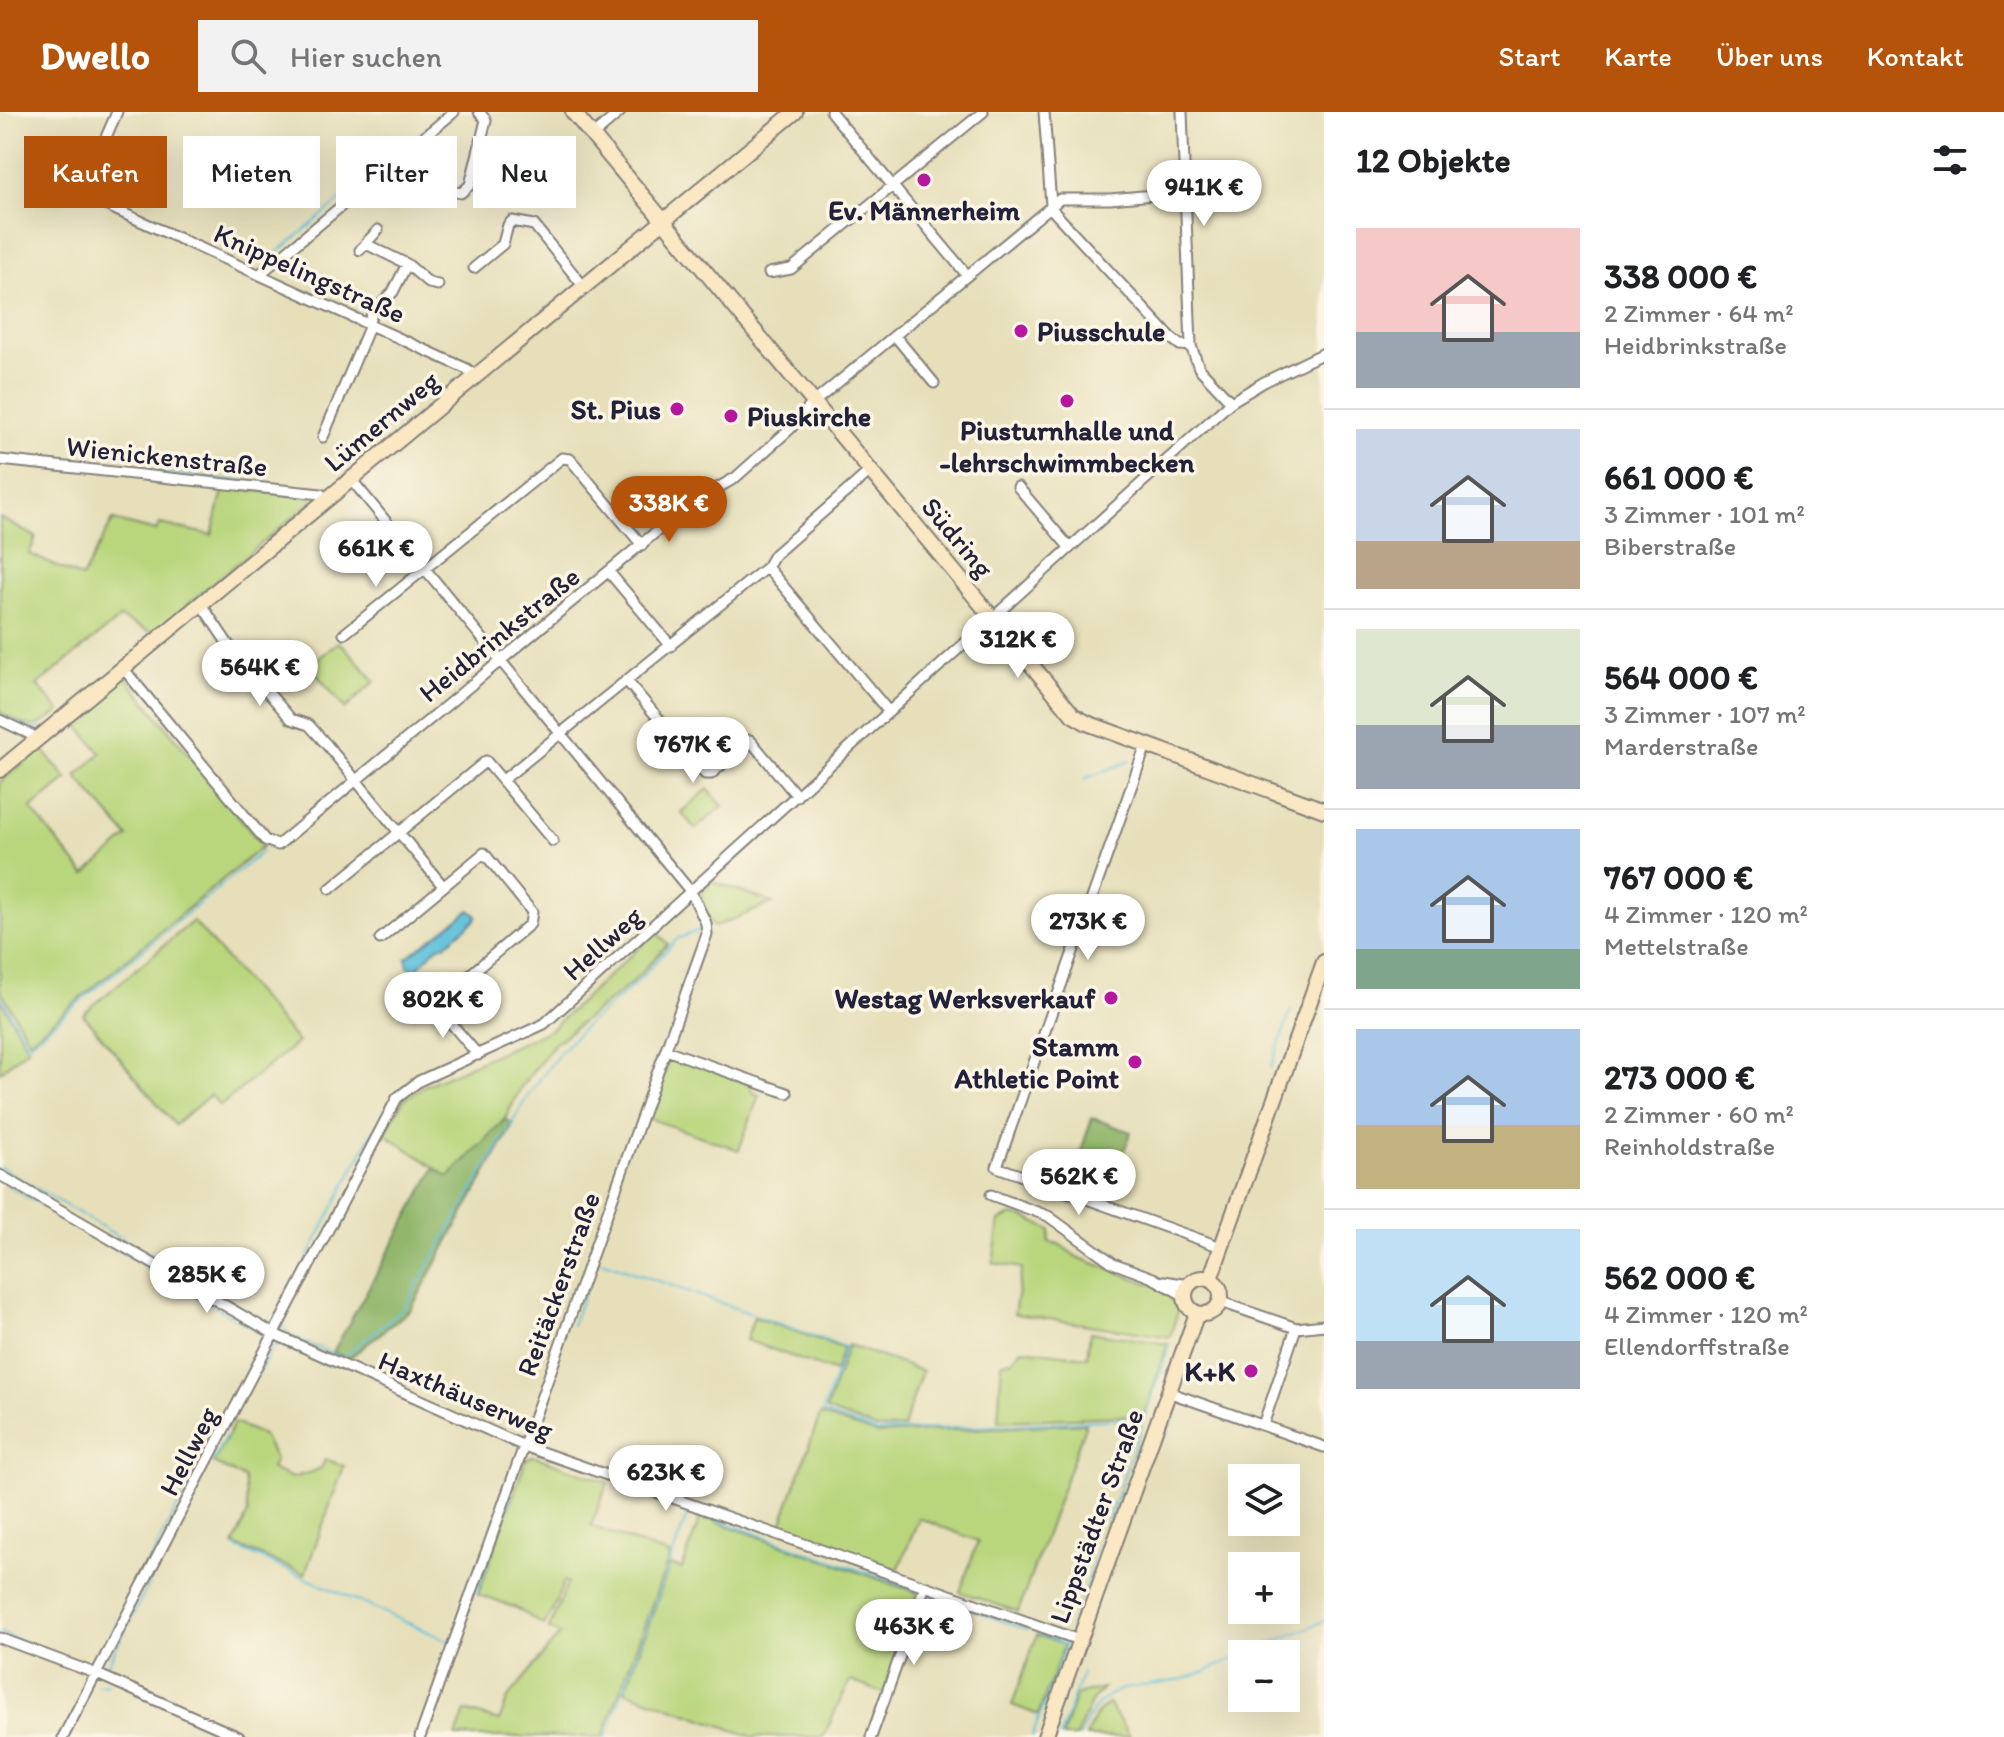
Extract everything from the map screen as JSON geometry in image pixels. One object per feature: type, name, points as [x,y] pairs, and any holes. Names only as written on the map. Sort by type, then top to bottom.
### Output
[{"type":"street","name":"Knippelingstraße","points":[[117,112],[81,194],[467,369],[475,376]]},
{"type":"street","points":[[260,274],[454,112]]},
{"type":"street","points":[[457,192],[461,193],[470,185],[486,120],[479,112]]},
{"type":"street","name":"Südring","points":[[573,112],[1073,715],[1087,723],[1324,810]]},
{"type":"street","points":[[592,136],[620,112]]},
{"type":"street","points":[[831,112],[967,275]]},
{"type":"street","points":[[769,273],[791,269],[983,112]]},
{"type":"street","points":[[1044,112],[1051,205],[1055,213],[1171,338],[1180,345],[1191,346]]},
{"type":"street","points":[[1182,112],[1191,346],[1199,368],[1231,402]]},
{"type":"street","name":"Lümernweg","points":[[0,770],[791,113]]},
{"type":"street","points":[[1051,205],[1060,199],[1122,198],[1186,192]]},
{"type":"street","name":"Heidbrinkstraße","points":[[123,668],[265,840],[278,845],[691,503],[735,478],[790,429],[813,403],[1051,205]]},
{"type":"street","points":[[474,268],[503,244],[512,221],[534,225],[584,287]]},
{"type":"street","points":[[378,230],[363,247],[407,264],[429,283],[438,285]]},
{"type":"street","points":[[323,437],[372,314],[393,292],[407,264]]},
{"type":"street","points":[[895,336],[934,383]]},
{"type":"street","name":"Hellweg","points":[[63,1737],[397,1098],[419,1081],[544,1024],[1231,402],[1324,353]]},
{"type":"street","points":[[344,634],[562,458],[567,457],[642,545]]},
{"type":"street","name":"Wienickenstraße","points":[[0,460],[321,494],[327,500]]},
{"type":"street","points":[[503,780],[767,567],[774,555],[870,471]]},
{"type":"street","name":"Reitäckerstraße","points":[[351,479],[691,892],[706,923],[707,934],[420,1737]]},
{"type":"street","points":[[1018,487],[1069,547]]},
{"type":"street","points":[[767,567],[889,712]]},
{"type":"street","points":[[609,572],[671,646]]},
{"type":"street","points":[[201,604],[234,653],[291,719],[309,725],[443,886]]},
{"type":"street","points":[[626,680],[705,774],[711,774],[750,740],[797,796]]},
{"type":"street","points":[[0,720],[38,738]]},
{"type":"street","points":[[1146,745],[997,1167],[1221,1247]]},
{"type":"street","points":[[330,889],[486,761],[553,841]]},
{"type":"street","points":[[380,939],[484,853],[532,912],[530,924],[435,1004]]},
{"type":"street","points":[[1210,1279],[1324,962]]},
{"type":"street","points":[[415,981],[478,1055]]},
{"type":"street","points":[[666,1050],[787,1093]]},
{"type":"street","name":"Haxthäuserweg","points":[[0,1175],[274,1334],[524,1446],[1079,1640]]},
{"type":"street","points":[[991,1195],[1048,1216],[1113,1263],[1187,1290]]},
{"type":"street","points":[[1198,1278],[1210,1279],[1220,1288],[1221,1302],[1211,1313],[1197,1313],[1188,1306],[1187,1290],[1198,1278]]},
{"type":"street","points":[[1221,1302],[1296,1328],[1324,1325]]},
{"type":"street","name":"Lippstädter Straße","points":[[1045,1737],[1197,1313]]},
{"type":"street","points":[[1263,1425],[1296,1328]]},
{"type":"street","points":[[1168,1392],[1324,1447]]},
{"type":"street","points":[[871,1737],[925,1586]]},
{"type":"street","points":[[0,1638],[97,1674],[239,1737]]},
{"type":"green space","points":[[224,487],[311,497],[313,501],[153,633],[120,618],[37,685],[60,711],[43,723],[25,725],[0,713],[0,518],[36,537],[29,554],[82,578],[113,520],[156,531],[160,524],[212,535]]},
{"type":"green space","points":[[338,642],[375,681],[345,709],[310,666]]},
{"type":"green space","points":[[125,676],[263,846],[29,1041],[0,989],[0,782],[42,749],[67,779],[31,809],[85,875],[128,837],[76,776],[101,753],[74,721]]},
{"type":"green space","points":[[708,789],[723,806],[695,829],[681,812]]},
{"type":"green space","points":[[712,881],[773,903],[714,927],[701,897]]},
{"type":"green space","points":[[193,921],[298,1042],[220,1106],[210,1095],[175,1125],[83,1014]]},
{"type":"green space","points":[[656,932],[668,944],[632,983],[554,1044],[521,1087],[505,1119],[449,1177],[384,1133],[404,1100],[424,1086],[550,1030]]},
{"type":"green space","points":[[0,999],[28,1048],[0,1072]]},
{"type":"green space","points":[[676,1057],[750,1083],[752,1092],[759,1095],[739,1150],[648,1118],[668,1061]]},
{"type":"green space","points":[[1092,1118],[1131,1132],[1107,1201],[1069,1187]]},
{"type":"green space","points":[[505,1119],[513,1124],[411,1309],[348,1359],[333,1352],[435,1168],[449,1177]]},
{"type":"green space","points":[[1012,1215],[1051,1230],[1049,1242],[1059,1244],[1077,1257],[1169,1291],[1178,1311],[1170,1337],[1014,1314],[1022,1268],[993,1263],[999,1221]]},
{"type":"green space","points":[[754,1317],[843,1348],[835,1372],[746,1340]]},
{"type":"green space","points":[[1090,1332],[1168,1344],[1144,1415],[998,1421],[1002,1362],[1012,1360],[1022,1349],[1087,1357]]},
{"type":"green space","points":[[848,1345],[922,1371],[903,1428],[877,1429],[826,1410]]},
{"type":"green space","points":[[820,1415],[877,1434],[1086,1423],[1018,1612],[960,1592],[978,1541],[919,1518],[898,1570],[780,1528]]},
{"type":"green space","points":[[234,1423],[263,1435],[275,1459],[271,1469],[292,1478],[321,1469],[325,1459],[344,1466],[305,1574],[234,1545],[248,1513],[244,1478],[213,1463]]},
{"type":"green space","points":[[533,1456],[608,1482],[591,1526],[670,1555],[603,1737],[456,1737],[465,1711],[499,1721],[508,1698],[560,1634],[549,1629],[568,1582],[564,1581],[552,1612],[543,1625],[516,1608],[478,1595],[526,1459]]},
{"type":"green space","points":[[701,1516],[918,1593],[884,1693],[850,1681],[823,1737],[753,1737],[625,1691],[670,1565],[682,1569]]},
{"type":"green space","points":[[1037,1635],[1064,1645],[1038,1715],[1012,1705]]},
{"type":"green space","points":[[1103,1688],[1091,1702],[1076,1737],[1062,1737],[1076,1695]]},
{"type":"green space","points":[[1108,1703],[1130,1737],[1086,1737],[1094,1717]]},
{"type":"water","points":[[470,910],[477,916],[475,920],[445,945],[435,949],[417,969],[408,967],[406,958]]},
{"type":"waterway","points":[[265,263],[446,112]]},
{"type":"waterway","points":[[0,455],[251,482]]},
{"type":"waterway","points":[[0,715],[33,730],[41,728]]},
{"type":"waterway","points":[[1084,779],[1130,761]]},
{"type":"waterway","points":[[0,995],[27,1045],[262,852]]},
{"type":"waterway","points":[[284,1326],[288,1335],[342,1358],[404,1308],[530,1092],[562,1050],[635,984],[677,939],[700,930]]},
{"type":"waterway","points":[[1271,1067],[1291,1010]]},
{"type":"waterway","points":[[276,1319],[373,1131]]},
{"type":"waterway","points":[[0,1167],[266,1323],[275,1321]]},
{"type":"waterway","points":[[7,1185],[260,1333]]},
{"type":"waterway","points":[[596,1259],[845,1347],[822,1413],[877,1432],[1144,1418],[1170,1345]]},
{"type":"waterway","points":[[572,1325],[591,1274]]},
{"type":"waterway","points":[[99,1659],[262,1343]]},
{"type":"waterway","points":[[257,1376],[273,1347],[280,1344],[330,1366]]},
{"type":"waterway","points":[[1166,1436],[1179,1401]]},
{"type":"waterway","points":[[1070,1631],[1144,1418]]},
{"type":"waterway","points":[[213,1462],[226,1436]]},
{"type":"waterway","points":[[477,1593],[512,1493]]},
{"type":"waterway","points":[[606,1737],[689,1510],[916,1590]]},
{"type":"waterway","points":[[107,1674],[107,1666],[178,1526]]},
{"type":"waterway","points":[[235,1547],[449,1641]]},
{"type":"waterway","points":[[930,1595],[1028,1630]]},
{"type":"waterway","points":[[1279,1640],[1324,1621]]},
{"type":"waterway","points":[[0,1633],[55,1654]]},
{"type":"waterway","points":[[1032,1737],[1065,1645],[1039,1634]]},
{"type":"waterway","points":[[1080,1737],[1089,1716],[1111,1694],[1190,1677],[1228,1662]]},
{"type":"waterway","points":[[1060,1737],[1082,1673]]},
{"type":"waterway","points":[[118,1679],[251,1737]]},
{"type":"waterway","points":[[98,1685],[108,1684]]},
{"type":"place","name":"Ev. Männerheim","points":[[924,180]]},
{"type":"place","name":"Piusschule","points":[[1021,331]]},
{"type":"place","name":"Piusturnhalle und -lehrschwimmbecken","points":[[1067,401]]},
{"type":"place","name":"St. Pius","points":[[677,409]]},
{"type":"place","name":"Piuskirche","points":[[731,416]]},
{"type":"place","name":"Westag Werksverkauf","points":[[1111,998]]},
{"type":"place","name":"Stamm Athletic Point","points":[[1135,1062]]},
{"type":"place","name":"K+K","points":[[1251,1371]]}]
